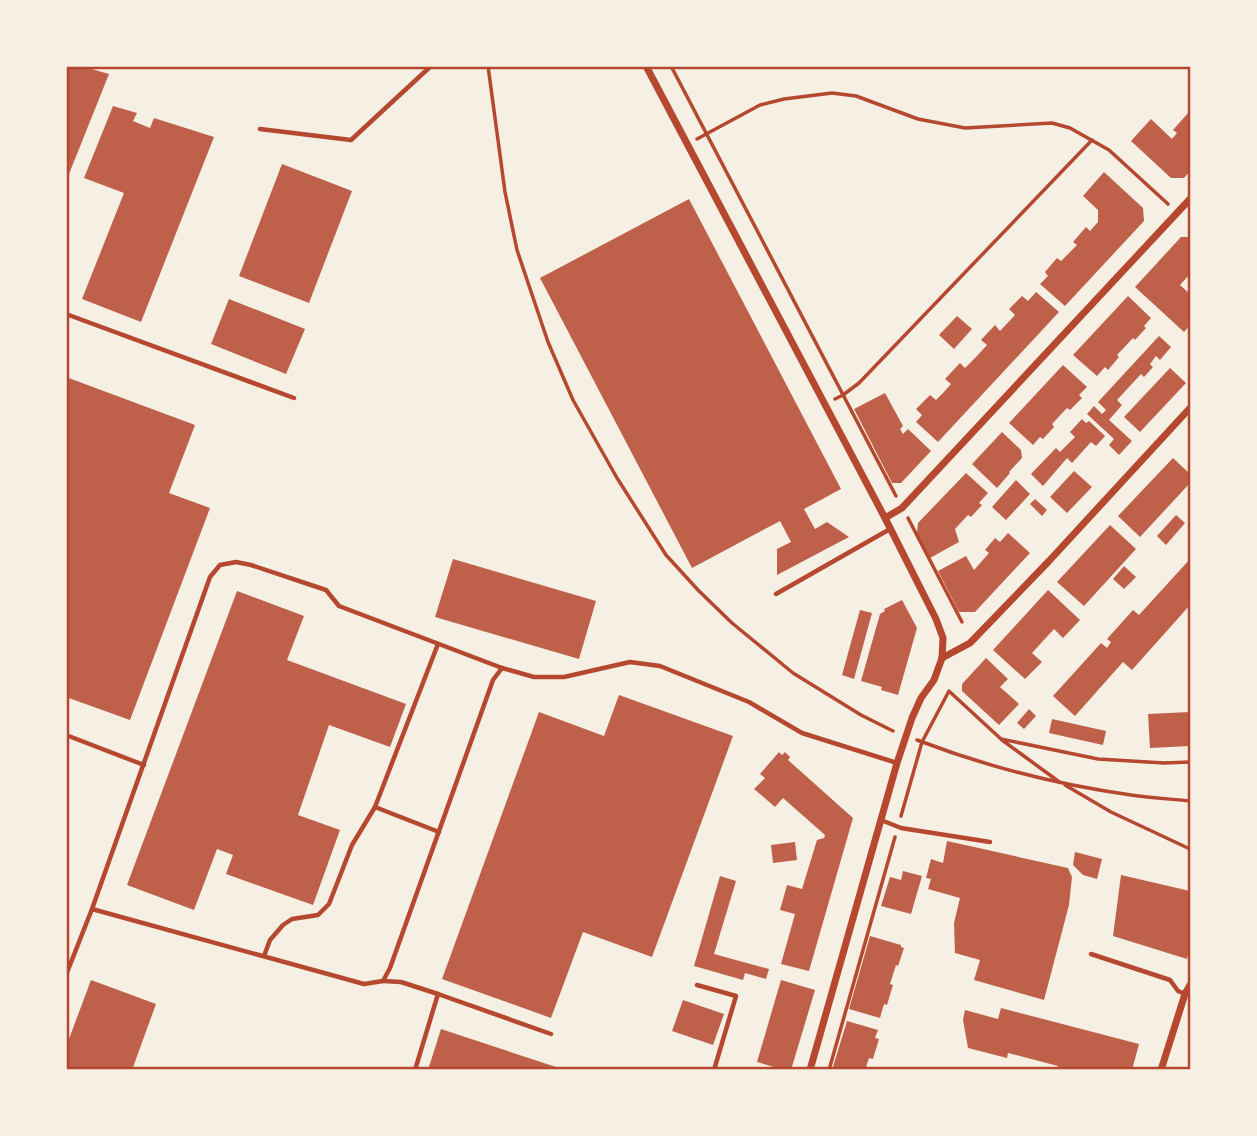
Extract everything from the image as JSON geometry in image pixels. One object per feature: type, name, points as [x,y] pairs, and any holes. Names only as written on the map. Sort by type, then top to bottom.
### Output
[{"type":"street","points":[[646,66],[885,518],[943,638],[942,658],[934,680],[921,698],[897,763],[810,1069]]},
{"type":"street","points":[[885,518],[902,508],[1191,199]]},
{"type":"street","points":[[942,658],[971,642],[1191,408]]},
{"type":"street","points":[[1161,1069],[1185,994],[1191,985]]},
{"type":"lane","points":[[260,129],[351,140],[431,66]]},
{"type":"lane","points":[[66,314],[294,398]]},
{"type":"lane","points":[[776,594],[890,529]]},
{"type":"lane","points":[[66,975],[93,909],[210,577],[220,565],[236,562],[251,565],[326,590],[339,606],[502,668],[534,677],[564,677],[630,662],[660,666],[749,702],[802,733],[897,763]]},
{"type":"lane","points":[[264,956],[270,940],[283,925],[292,919],[318,915],[328,904],[352,845],[375,807],[438,644]]},
{"type":"lane","points":[[383,981],[390,968],[493,680],[502,668]]},
{"type":"lane","points":[[66,735],[144,765]]},
{"type":"lane","points":[[375,807],[439,832]]},
{"type":"lane","points":[[881,821],[898,827],[990,842]]},
{"type":"lane","points":[[93,909],[364,984],[401,982],[551,1034]]},
{"type":"lane","points":[[1091,954],[1170,980],[1185,994]]},
{"type":"lane","points":[[698,985],[736,996],[714,1069]]},
{"type":"lane","points":[[415,1069],[438,994]]},
{"type":"path","points":[[488,66],[517,250],[548,342],[573,400],[617,478],[666,555],[698,590],[732,623],[793,673],[861,715],[906,736],[971,758],[1062,783],[1132,795],[1190,801]]},
{"type":"path","points":[[671,66],[962,622]]},
{"type":"path","points":[[687,144],[760,105],[832,93],[856,96],[942,125],[965,128],[1052,123],[1070,128],[1109,150],[1178,212]]},
{"type":"path","points":[[824,403],[843,396],[859,383],[1092,141]]},
{"type":"path","points":[[934,680],[1000,739],[1062,783],[1111,812],[1191,849]]},
{"type":"path","points":[[830,1069],[922,742],[949,691]]},
{"type":"path","points":[[1000,739],[1098,759],[1191,762]]},
{"type":"building","points":[[66,66],[81,66],[109,74],[67,179]]},
{"type":"building","points":[[113,106],[137,113],[133,121],[150,128],[154,118],[214,137],[141,322],[82,299],[124,193],[84,178]]},
{"type":"building","points":[[1188,113],[1190,171],[1184,178],[1171,178],[1131,141],[1151,119],[1172,139],[1177,133],[1173,130]]},
{"type":"building","points":[[282,164],[352,191],[309,303],[239,276]]},
{"type":"building","points":[[1104,172],[1143,208],[1144,221],[1065,306],[1040,284],[1048,276],[1045,272],[1057,258],[1061,261],[1077,245],[1073,242],[1086,227],[1090,231],[1098,222],[1098,210],[1083,196]]},
{"type":"building","points":[[689,199],[841,489],[804,509],[815,529],[827,522],[849,537],[777,575],[777,549],[791,542],[780,521],[692,568],[540,278]]},
{"type":"building","points":[[1181,237],[1190,237],[1190,274],[1180,285],[1190,294],[1190,325],[1184,332],[1135,287]]},
{"type":"building","points":[[1036,292],[1059,312],[938,442],[916,422],[922,415],[916,409],[930,395],[936,400],[951,384],[945,379],[960,363],[965,368],[987,345],[981,340],[995,325],[1000,331],[1015,315],[1009,309],[1022,296],[1028,301]]},
{"type":"building","points":[[1128,296],[1151,318],[1135,340],[1133,338],[1117,355],[1119,357],[1108,370],[1105,367],[1097,376],[1073,355]]},
{"type":"building","points":[[229,299],[305,329],[286,374],[211,344]]},
{"type":"building","points":[[957,316],[972,329],[954,349],[939,335]]},
{"type":"building","points":[[1159,336],[1171,347],[1160,360],[1156,356],[1150,364],[1153,367],[1144,377],[1141,374],[1117,400],[1122,405],[1109,420],[1132,441],[1119,455],[1109,445],[1114,439],[1087,414],[1094,406],[1102,414],[1106,410],[1098,402]]},
{"type":"building","points":[[1063,365],[1087,387],[1079,395],[1082,398],[1070,410],[1067,408],[1043,439],[1040,437],[1033,445],[1009,423]]},
{"type":"building","points":[[1170,368],[1186,383],[1140,432],[1124,417]]},
{"type":"building","points":[[66,377],[195,425],[169,493],[210,508],[130,720],[66,697]]},
{"type":"building","points":[[885,393],[903,426],[900,429],[903,434],[908,429],[931,451],[901,483],[892,483],[854,409]]},
{"type":"building","points":[[1082,419],[1086,423],[1089,421],[1105,436],[1096,446],[1091,442],[1072,463],[1067,458],[1043,486],[1031,474],[1056,448],[1060,452],[1075,437],[1070,432]]},
{"type":"building","points":[[1002,432],[1021,450],[1022,458],[997,488],[972,464]]},
{"type":"building","points":[[1173,458],[1190,474],[1190,483],[1140,537],[1118,516]]},
{"type":"building","points":[[1074,471],[1092,487],[1067,513],[1050,497]]},
{"type":"building","points":[[966,473],[988,493],[971,517],[968,515],[955,529],[959,542],[930,558],[917,533],[918,523]]},
{"type":"building","points":[[1016,480],[1030,494],[1006,520],[992,507]]},
{"type":"building","points":[[1035,499],[1047,510],[1042,516],[1030,504]]},
{"type":"building","points":[[1176,515],[1185,523],[1166,545],[1157,536]]},
{"type":"building","points":[[1110,525],[1136,549],[1084,606],[1057,582]]},
{"type":"building","points":[[1008,533],[1030,553],[975,612],[959,612],[938,571],[966,556],[974,570],[989,553],[985,550],[995,538],[1000,542]]},
{"type":"building","points":[[453,559],[596,601],[579,659],[435,617]]},
{"type":"building","points":[[1190,559],[1190,605],[1132,670],[1123,662],[1075,716],[1053,696],[1101,643],[1107,648],[1111,642],[1107,639],[1133,610],[1139,615]]},
{"type":"building","points":[[1124,566],[1136,577],[1124,589],[1113,579]]},
{"type":"building","points":[[1048,590],[1080,620],[1063,638],[1054,629],[1032,653],[1042,662],[1025,679],[993,650]]},
{"type":"building","points":[[237,591],[304,616],[287,660],[406,704],[390,747],[329,725],[298,815],[340,830],[313,905],[226,874],[233,855],[217,849],[194,910],[127,885]]},
{"type":"building","points":[[902,600],[917,628],[898,695],[861,681],[880,614]]},
{"type":"building","points":[[860,610],[872,613],[854,679],[842,675]]},
{"type":"building","points":[[986,658],[1008,679],[1000,687],[1019,704],[999,725],[962,691],[962,684]]},
{"type":"building","points":[[619,695],[733,736],[652,957],[583,932],[551,1018],[442,979],[539,712],[604,736]]},
{"type":"building","points":[[1029,709],[1036,716],[1024,729],[1017,723]]},
{"type":"building","points":[[1190,712],[1190,746],[1150,748],[1148,714]]},
{"type":"building","points":[[1052,719],[1106,731],[1103,745],[1049,733]]},
{"type":"building","points":[[779,752],[782,755],[785,752],[790,757],[788,760],[853,818],[809,971],[781,964],[795,914],[780,910],[787,885],[802,889],[817,840],[825,835],[783,798],[775,807],[754,789],[765,778],[760,774]]},
{"type":"building","points":[[947,841],[1068,868],[1072,877],[1069,905],[1044,1000],[974,980],[980,960],[955,953],[954,923],[960,898],[928,889],[931,879],[926,878],[931,859],[943,863]]},
{"type":"building","points":[[795,842],[797,860],[773,863],[771,845]]},
{"type":"building","points":[[1075,852],[1102,859],[1097,879],[1083,875],[1073,865]]},
{"type":"building","points":[[903,871],[922,876],[911,914],[881,906],[890,877],[901,880]]},
{"type":"building","points":[[1121,875],[1190,891],[1190,945],[1187,959],[1113,936]]},
{"type":"building","points":[[720,876],[736,881],[714,954],[769,969],[766,979],[745,973],[743,980],[694,966]]},
{"type":"building","points":[[870,936],[904,948],[890,984],[893,985],[887,1005],[884,1004],[880,1018],[849,1009]]},
{"type":"building","points":[[91,980],[156,1004],[132,1070],[66,1070],[66,1047]]},
{"type":"building","points":[[781,980],[815,990],[791,1070],[757,1062]]},
{"type":"building","points":[[683,1000],[724,1014],[713,1045],[672,1031]]},
{"type":"building","points":[[1001,1008],[1139,1044],[1132,1070],[1057,1070],[1058,1066],[1008,1053],[1007,1058],[968,1048],[963,1020],[965,1010],[998,1019]]},
{"type":"building","points":[[847,1021],[878,1030],[875,1038],[879,1039],[873,1059],[869,1058],[865,1070],[832,1070]]},
{"type":"building","points":[[441,1029],[562,1069],[562,1070],[428,1070]]}]
